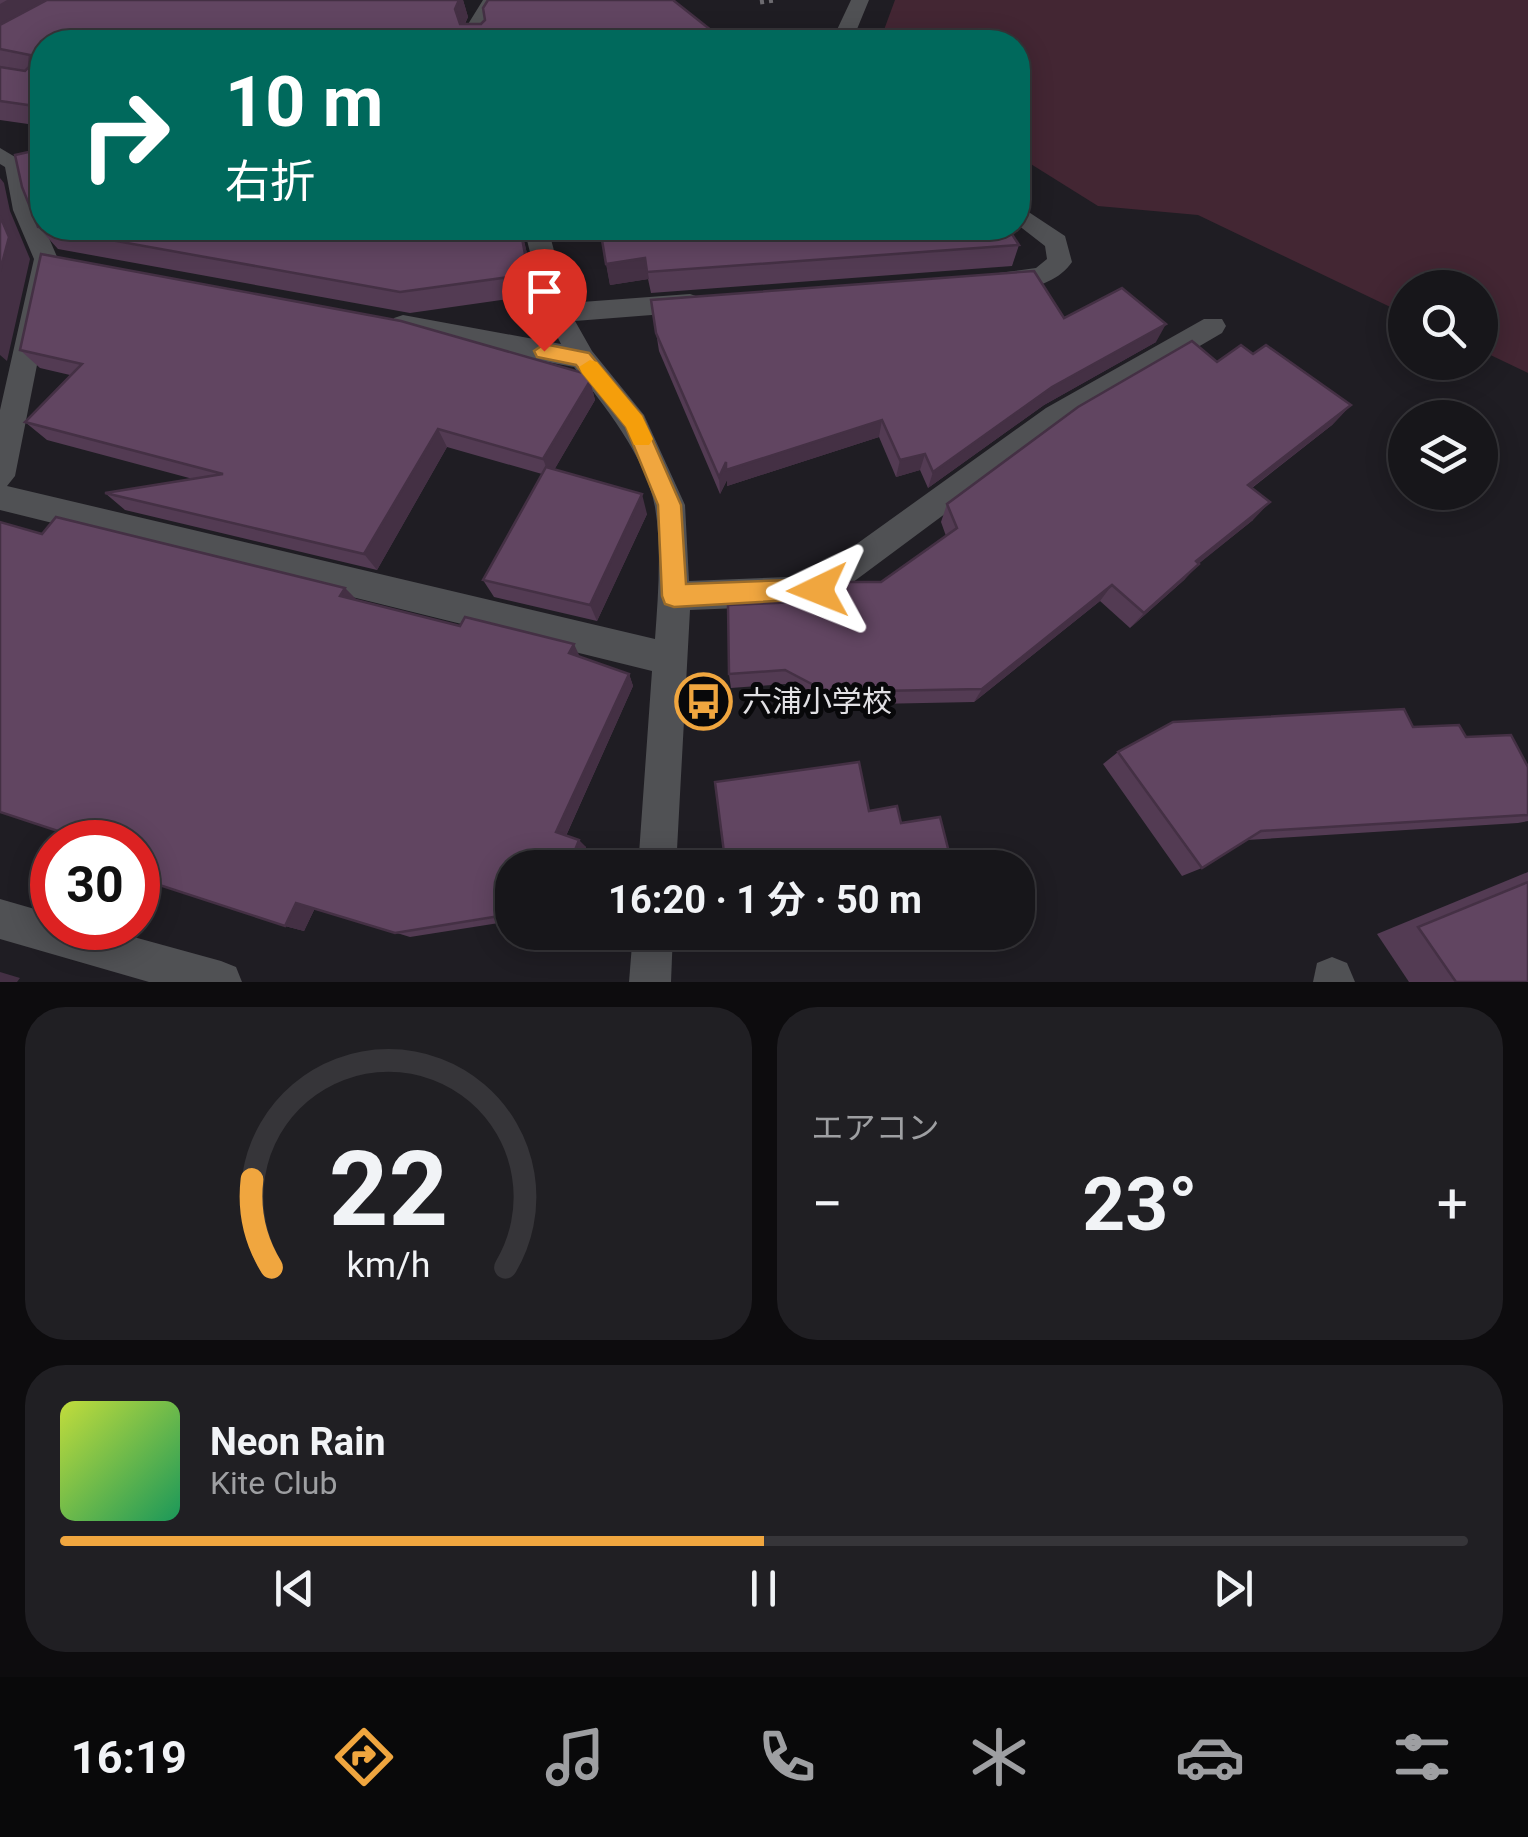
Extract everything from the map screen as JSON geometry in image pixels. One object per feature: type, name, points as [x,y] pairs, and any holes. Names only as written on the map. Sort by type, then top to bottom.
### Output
[{"type":"street","points":[[847,30],[860,0]]},
{"type":"street","points":[[0,155],[16,164],[30,218]]},
{"type":"street","points":[[965,282],[1042,276],[1060,262],[1056,242],[1030,221]]},
{"type":"street","points":[[0,476],[56,261],[43,240]]},
{"type":"street","points":[[539,240],[558,313],[582,358],[634,422],[670,505],[674,596],[658,850]]},
{"type":"street","points":[[558,313],[713,302]]},
{"type":"street","points":[[372,319],[582,358]]},
{"type":"street","points":[[674,596],[818,590],[1056,416],[1213,326]]},
{"type":"street","points":[[0,497],[670,659]]},
{"type":"street","points":[[0,919],[220,982]]},
{"type":"street","points":[[650,982],[652,950]]},
{"type":"path","points":[[760,2],[774,0]]},
{"type":"shaded area","points":[[895,0],[1528,0],[1528,373],[1498,359],[1498,270],[1388,270],[1388,306],[1198,215],[1098,206],[1030,164],[1030,30],[884,30]]},
{"type":"building","points":[[47,0],[459,0],[455,9],[460,24],[481,24],[488,0],[673,0],[711,30],[30,30],[30,55],[0,49],[0,25]]},
{"type":"building","points":[[30,55],[30,105],[0,101],[0,67],[25,71]]},
{"type":"building","points":[[30,152],[30,207],[22,187],[15,155]]},
{"type":"building","points":[[0,216],[9,237],[0,271]]},
{"type":"building","points":[[111,240],[522,240],[525,254],[509,277],[400,292]]},
{"type":"building","points":[[602,240],[1016,240],[1019,245],[647,272],[645,258],[606,264]]},
{"type":"building","points":[[41,254],[401,321],[583,373],[590,381],[543,459],[438,429],[364,554],[105,493],[223,474],[25,422],[82,364],[20,350]]},
{"type":"building","points":[[1034,271],[1064,318],[1122,288],[1166,324],[1052,387],[933,472],[925,454],[900,460],[882,420],[726,470],[726,462],[719,477],[656,333],[651,300]]},
{"type":"building","points":[[1192,341],[1217,362],[1241,345],[1253,354],[1266,345],[1351,405],[1248,485],[1270,502],[1196,561],[1199,564],[1144,613],[1112,585],[982,689],[827,692],[785,670],[729,674],[728,605],[802,602],[848,582],[881,582],[957,528],[947,504],[1078,407]]},
{"type":"building","points":[[546,467],[642,494],[590,605],[483,580]]},
{"type":"building","points":[[56,517],[345,588],[340,596],[460,626],[465,617],[574,644],[569,653],[629,674],[556,832],[579,840],[575,850],[495,850],[495,917],[395,933],[296,903],[285,926],[160,885],[160,820],[30,822],[0,812],[0,522],[42,534]]},
{"type":"building","points":[[1404,709],[1413,727],[1459,725],[1466,737],[1511,735],[1528,767],[1528,815],[1261,831],[1202,868],[1118,752],[1173,722]]},
{"type":"building","points":[[859,762],[869,811],[897,806],[901,823],[940,817],[948,850],[724,850],[715,782]]},
{"type":"building","points":[[1528,882],[1528,982],[1456,982],[1418,927]]},
{"type":"slow traffic","points":[[590,367],[634,422],[642,439]]},
{"type":"place","name":"六浦小学校","points":[[703,702]]},
{"type":"route","points":[[544,351],[582,358],[634,422],[670,505],[674,596],[818,590]]}]
